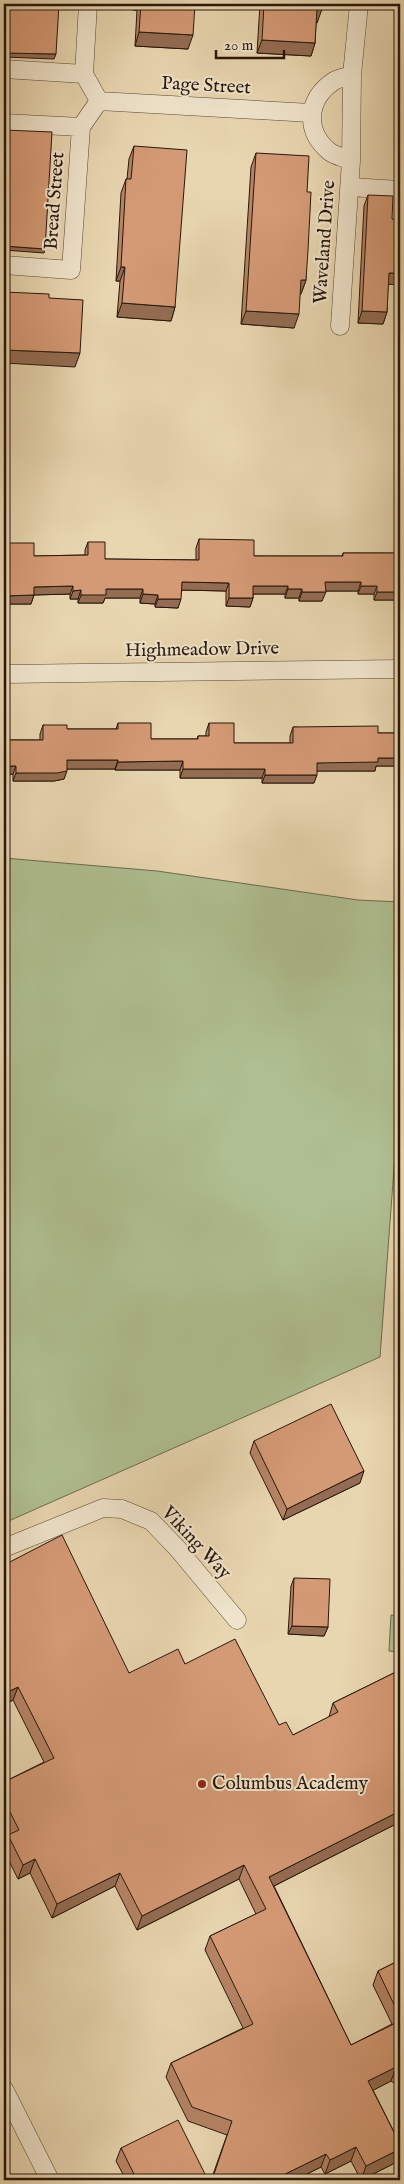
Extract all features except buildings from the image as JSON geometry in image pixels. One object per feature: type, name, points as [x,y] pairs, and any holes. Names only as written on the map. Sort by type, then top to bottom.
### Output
[{"type":"street","points":[[4,123],[81,127],[99,101],[84,74],[88,4]]},
{"type":"street","name":"Waveland Drive","points":[[340,326],[352,161],[352,75],[359,4]]},
{"type":"street","points":[[4,69],[84,74]]},
{"type":"street","points":[[310,113],[319,94],[335,80],[352,75]]},
{"type":"street","name":"Page Street","points":[[99,101],[310,113]]},
{"type":"street","name":"Waveland Drive","points":[[310,113],[316,135],[321,141],[331,152],[352,161]]},
{"type":"street","name":"Bread Street","points":[[4,265],[71,270],[81,127]]},
{"type":"street","points":[[350,187],[400,190]]},
{"type":"street","name":"Highmeadow Drive","points":[[4,674],[400,669]]},
{"type":"street","name":"Viking Way","points":[[4,1548],[103,1508],[122,1509],[151,1520],[237,1620]]},
{"type":"street","points":[[4,2089],[50,2180]]},
{"type":"green space","points":[[4,858],[157,871],[358,900],[400,902],[400,1088],[380,1357],[4,1523]]},
{"type":"green space","points":[[391,1615],[400,1616],[400,1652],[389,1651]]},
{"type":"place","name":"Columbus Academy","points":[[202,1784]]}]
